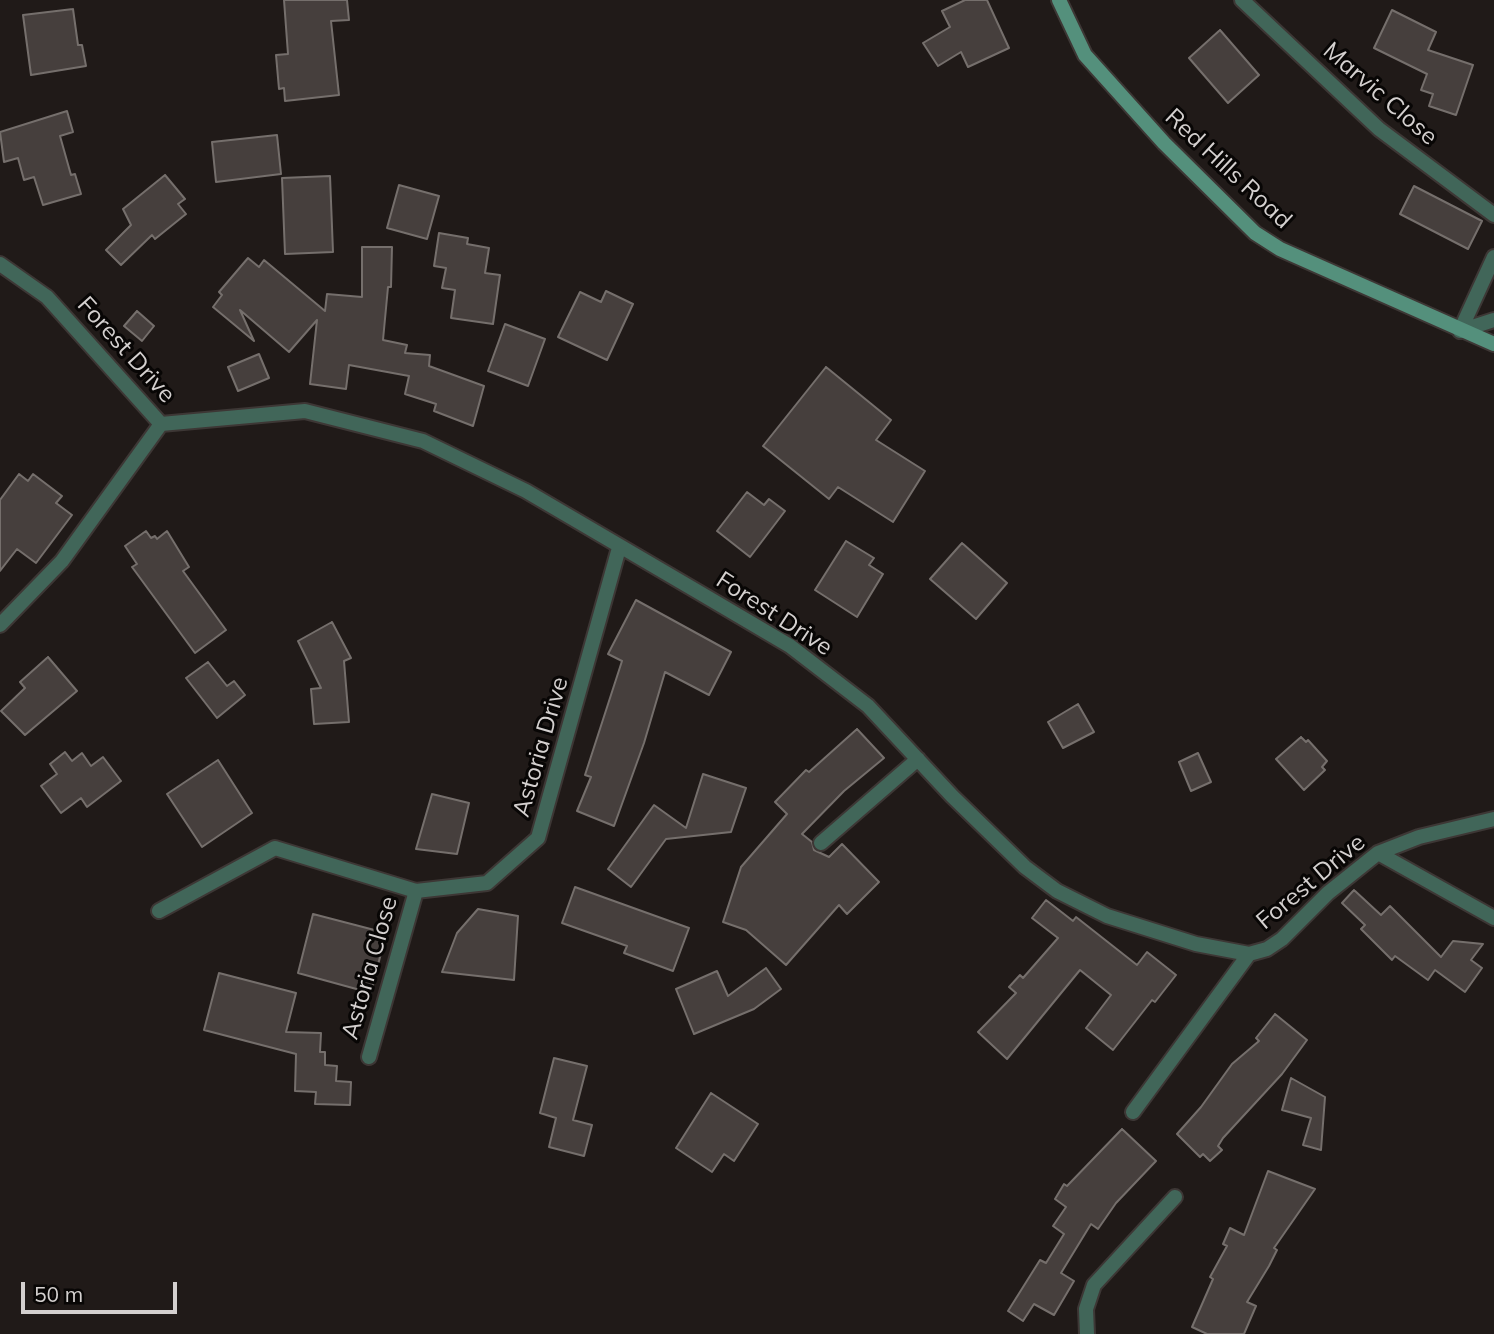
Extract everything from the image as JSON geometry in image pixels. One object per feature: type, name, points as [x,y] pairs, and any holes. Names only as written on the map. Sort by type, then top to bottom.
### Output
[{"type":"main road","name":"Red Hills Road","points":[[1059,0],[1085,55],[1164,143],[1255,233],[1280,249],[1494,344]]},
{"type":"street","name":"Marvic Close","points":[[1242,0],[1379,129],[1494,215]]},
{"type":"street","points":[[1460,331],[1494,257]]},
{"type":"street","name":"Forest Drive","points":[[0,264],[47,297],[161,424],[305,411],[423,441],[526,491],[790,646],[869,706],[1025,867],[1057,891],[1107,916],[1196,944],[1250,954],[1282,939],[1328,893],[1378,853],[1419,837],[1494,818]]},
{"type":"street","points":[[1460,331],[1494,320]]},
{"type":"street","points":[[0,625],[62,561],[161,424]]},
{"type":"street","name":"Astoria Drive","points":[[159,911],[275,848],[416,891],[487,883],[538,838],[619,548]]},
{"type":"street","points":[[821,843],[918,759]]},
{"type":"street","points":[[1378,853],[1494,918]]},
{"type":"street","name":"Astoria Close","points":[[369,1058],[416,891]]},
{"type":"street","points":[[1133,1112],[1250,954]]},
{"type":"street","points":[[1087,1334],[1086,1309],[1094,1285],[1175,1196]]},
{"type":"building","points":[[284,0],[347,0],[349,20],[331,21],[339,95],[285,101],[284,88],[279,89],[276,55],[288,54]]},
{"type":"building","points":[[965,0],[987,0],[1009,48],[968,67],[961,52],[938,66],[923,43],[950,27],[942,11]]},
{"type":"building","points":[[73,9],[78,45],[82,45],[86,66],[31,75],[23,15]]},
{"type":"building","points":[[1392,10],[1436,32],[1428,50],[1473,65],[1456,115],[1429,106],[1433,94],[1421,90],[1427,74],[1374,48]]},
{"type":"building","points":[[1220,30],[1259,75],[1228,103],[1189,58]]},
{"type":"building","points":[[67,111],[73,132],[60,136],[71,175],[75,174],[81,194],[43,205],[34,177],[24,180],[18,158],[4,162],[0,132]]},
{"type":"building","points":[[277,135],[281,174],[216,182],[212,142]]},
{"type":"building","points":[[165,175],[185,199],[178,204],[186,214],[155,239],[152,235],[121,265],[106,250],[131,225],[123,209]]},
{"type":"building","points":[[330,176],[333,252],[285,254],[282,178]]},
{"type":"building","points":[[399,185],[439,196],[427,239],[387,228]]},
{"type":"building","points":[[1414,186],[1482,221],[1468,249],[1400,214]]},
{"type":"building","points":[[439,233],[468,238],[467,244],[489,248],[485,273],[500,275],[493,324],[451,318],[455,290],[442,288],[446,268],[434,266]]},
{"type":"building","points":[[362,247],[392,247],[391,287],[388,287],[383,340],[407,345],[405,353],[430,355],[429,366],[484,386],[473,426],[434,411],[436,404],[405,394],[409,376],[349,365],[346,389],[310,384],[317,320],[289,352],[240,310],[254,341],[213,307],[222,295],[219,292],[248,258],[259,267],[264,260],[325,311],[327,294],[362,297]]},
{"type":"building","points":[[606,291],[633,304],[607,360],[558,337],[580,292],[601,302]]},
{"type":"building","points":[[137,311],[154,326],[142,341],[124,326]]},
{"type":"building","points":[[505,324],[545,339],[528,386],[488,371]]},
{"type":"building","points":[[259,354],[269,378],[238,391],[228,367]]},
{"type":"building","points":[[826,367],[891,420],[876,440],[925,471],[893,522],[838,487],[829,499],[763,446]]},
{"type":"building","points":[[19,474],[28,481],[33,474],[62,496],[56,503],[72,515],[36,563],[17,549],[0,571],[0,500]]},
{"type":"building","points":[[747,492],[764,505],[769,499],[785,511],[750,557],[717,531]]},
{"type":"building","points":[[146,531],[151,538],[155,536],[157,539],[167,531],[189,567],[183,571],[226,630],[195,653],[132,567],[137,564],[125,546]]},
{"type":"building","points":[[846,541],[874,558],[869,565],[883,574],[857,617],[815,590]]},
{"type":"building","points":[[962,543],[1007,583],[976,619],[930,579]]},
{"type":"building","points":[[636,600],[731,652],[709,695],[665,672],[644,743],[614,826],[577,811],[591,777],[585,775],[622,661],[608,654]]},
{"type":"building","points":[[332,622],[351,658],[344,661],[349,722],[314,724],[311,689],[321,688],[298,641]]},
{"type":"building","points":[[48,657],[77,691],[25,735],[1,711],[25,688],[20,682]]},
{"type":"building","points":[[208,662],[227,686],[234,681],[245,695],[217,718],[186,678]]},
{"type":"building","points":[[1078,704],[1094,732],[1063,748],[1048,722]]},
{"type":"building","points":[[857,729],[884,758],[844,791],[802,834],[812,842],[814,850],[829,857],[842,844],[879,882],[847,914],[839,905],[786,965],[746,930],[723,922],[741,867],[787,814],[775,802],[806,770],[809,772]]},
{"type":"building","points":[[1301,737],[1306,742],[1308,740],[1327,761],[1322,767],[1325,770],[1304,790],[1276,759]]},
{"type":"building","points":[[65,752],[72,761],[82,753],[91,766],[103,757],[121,781],[87,807],[81,798],[61,813],[41,786],[57,774],[50,764]]},
{"type":"building","points":[[1198,753],[1211,782],[1191,791],[1179,762]]},
{"type":"building","points":[[218,760],[252,813],[202,847],[167,794]]},
{"type":"building","points":[[703,774],[746,788],[731,832],[666,839],[631,887],[608,869],[654,805],[686,828]]},
{"type":"building","points":[[432,794],[469,803],[457,854],[416,849]]},
{"type":"building","points":[[575,887],[689,928],[673,971],[624,953],[627,946],[562,923]]},
{"type":"building","points":[[1354,890],[1381,915],[1390,906],[1441,957],[1453,941],[1483,944],[1471,960],[1482,968],[1465,992],[1435,970],[1428,980],[1395,956],[1392,960],[1361,929],[1365,925],[1342,903]]},
{"type":"building","points":[[1046,900],[1073,921],[1076,917],[1137,965],[1147,952],[1176,975],[1155,1002],[1152,1000],[1113,1050],[1086,1028],[1111,995],[1080,970],[1007,1059],[978,1032],[1016,993],[1009,987],[1020,975],[1023,978],[1058,938],[1032,918]]},
{"type":"building","points":[[478,909],[518,916],[514,980],[442,972],[457,933]]},
{"type":"building","points":[[313,914],[386,933],[371,993],[298,973]]},
{"type":"building","points":[[766,968],[781,989],[754,1009],[694,1034],[676,989],[717,971],[728,996]]},
{"type":"building","points":[[219,973],[296,993],[286,1032],[321,1033],[320,1052],[325,1052],[325,1065],[337,1066],[336,1081],[351,1082],[350,1105],[315,1104],[316,1092],[295,1091],[296,1054],[204,1030]]},
{"type":"building","points":[[1275,1014],[1307,1040],[1282,1074],[1223,1138],[1218,1146],[1222,1150],[1210,1161],[1203,1154],[1200,1157],[1177,1134],[1201,1107],[1232,1064],[1259,1041],[1256,1038]]},
{"type":"building","points":[[554,1058],[587,1066],[573,1120],[592,1125],[584,1156],[549,1147],[556,1118],[540,1113]]},
{"type":"building","points":[[1291,1078],[1325,1097],[1321,1150],[1303,1145],[1311,1118],[1282,1110]]},
{"type":"building","points":[[711,1093],[758,1124],[734,1161],[724,1154],[712,1172],[676,1148]]},
{"type":"building","points":[[1122,1129],[1156,1161],[1116,1203],[1098,1229],[1091,1224],[1061,1273],[1074,1281],[1054,1315],[1034,1304],[1023,1321],[1008,1311],[1040,1260],[1046,1263],[1064,1234],[1053,1226],[1066,1207],[1055,1199],[1064,1184],[1067,1186]]},
{"type":"building","points":[[1268,1171],[1315,1189],[1274,1248],[1277,1250],[1269,1266],[1247,1302],[1256,1306],[1244,1334],[1207,1334],[1192,1327],[1213,1279],[1210,1277],[1227,1246],[1223,1244],[1230,1228],[1244,1235]]}]
